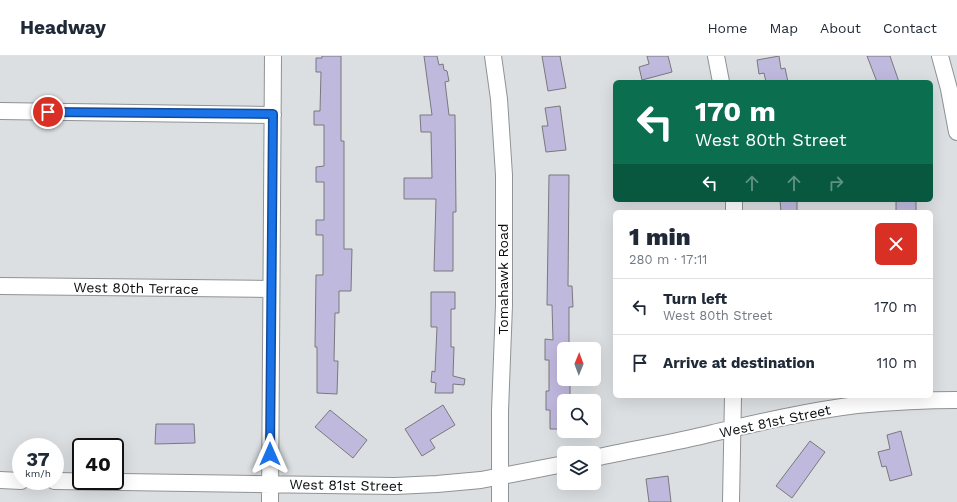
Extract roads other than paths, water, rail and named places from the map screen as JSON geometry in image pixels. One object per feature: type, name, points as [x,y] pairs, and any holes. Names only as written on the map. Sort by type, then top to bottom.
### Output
[{"type":"street","points":[[270,502],[273,56]]},
{"type":"street","name":"Tomahawk Road","points":[[493,56],[499,99],[504,175],[504,305],[500,411],[500,502]]},
{"type":"street","points":[[716,56],[722,80]]},
{"type":"street","points":[[940,56],[949,89],[957,132]]},
{"type":"street","points":[[0,111],[273,114]]},
{"type":"street","name":"West 80th Terrace","points":[[0,286],[271,289]]},
{"type":"street","points":[[731,502],[733,398]]},
{"type":"street","name":"West 81st Street","points":[[601,457],[790,416],[857,405],[924,400],[957,400]]},
{"type":"street","name":"West 81st Street","points":[[64,481],[395,486],[481,480],[557,465]]},
{"type":"street","points":[[0,480],[12,481]]}]
